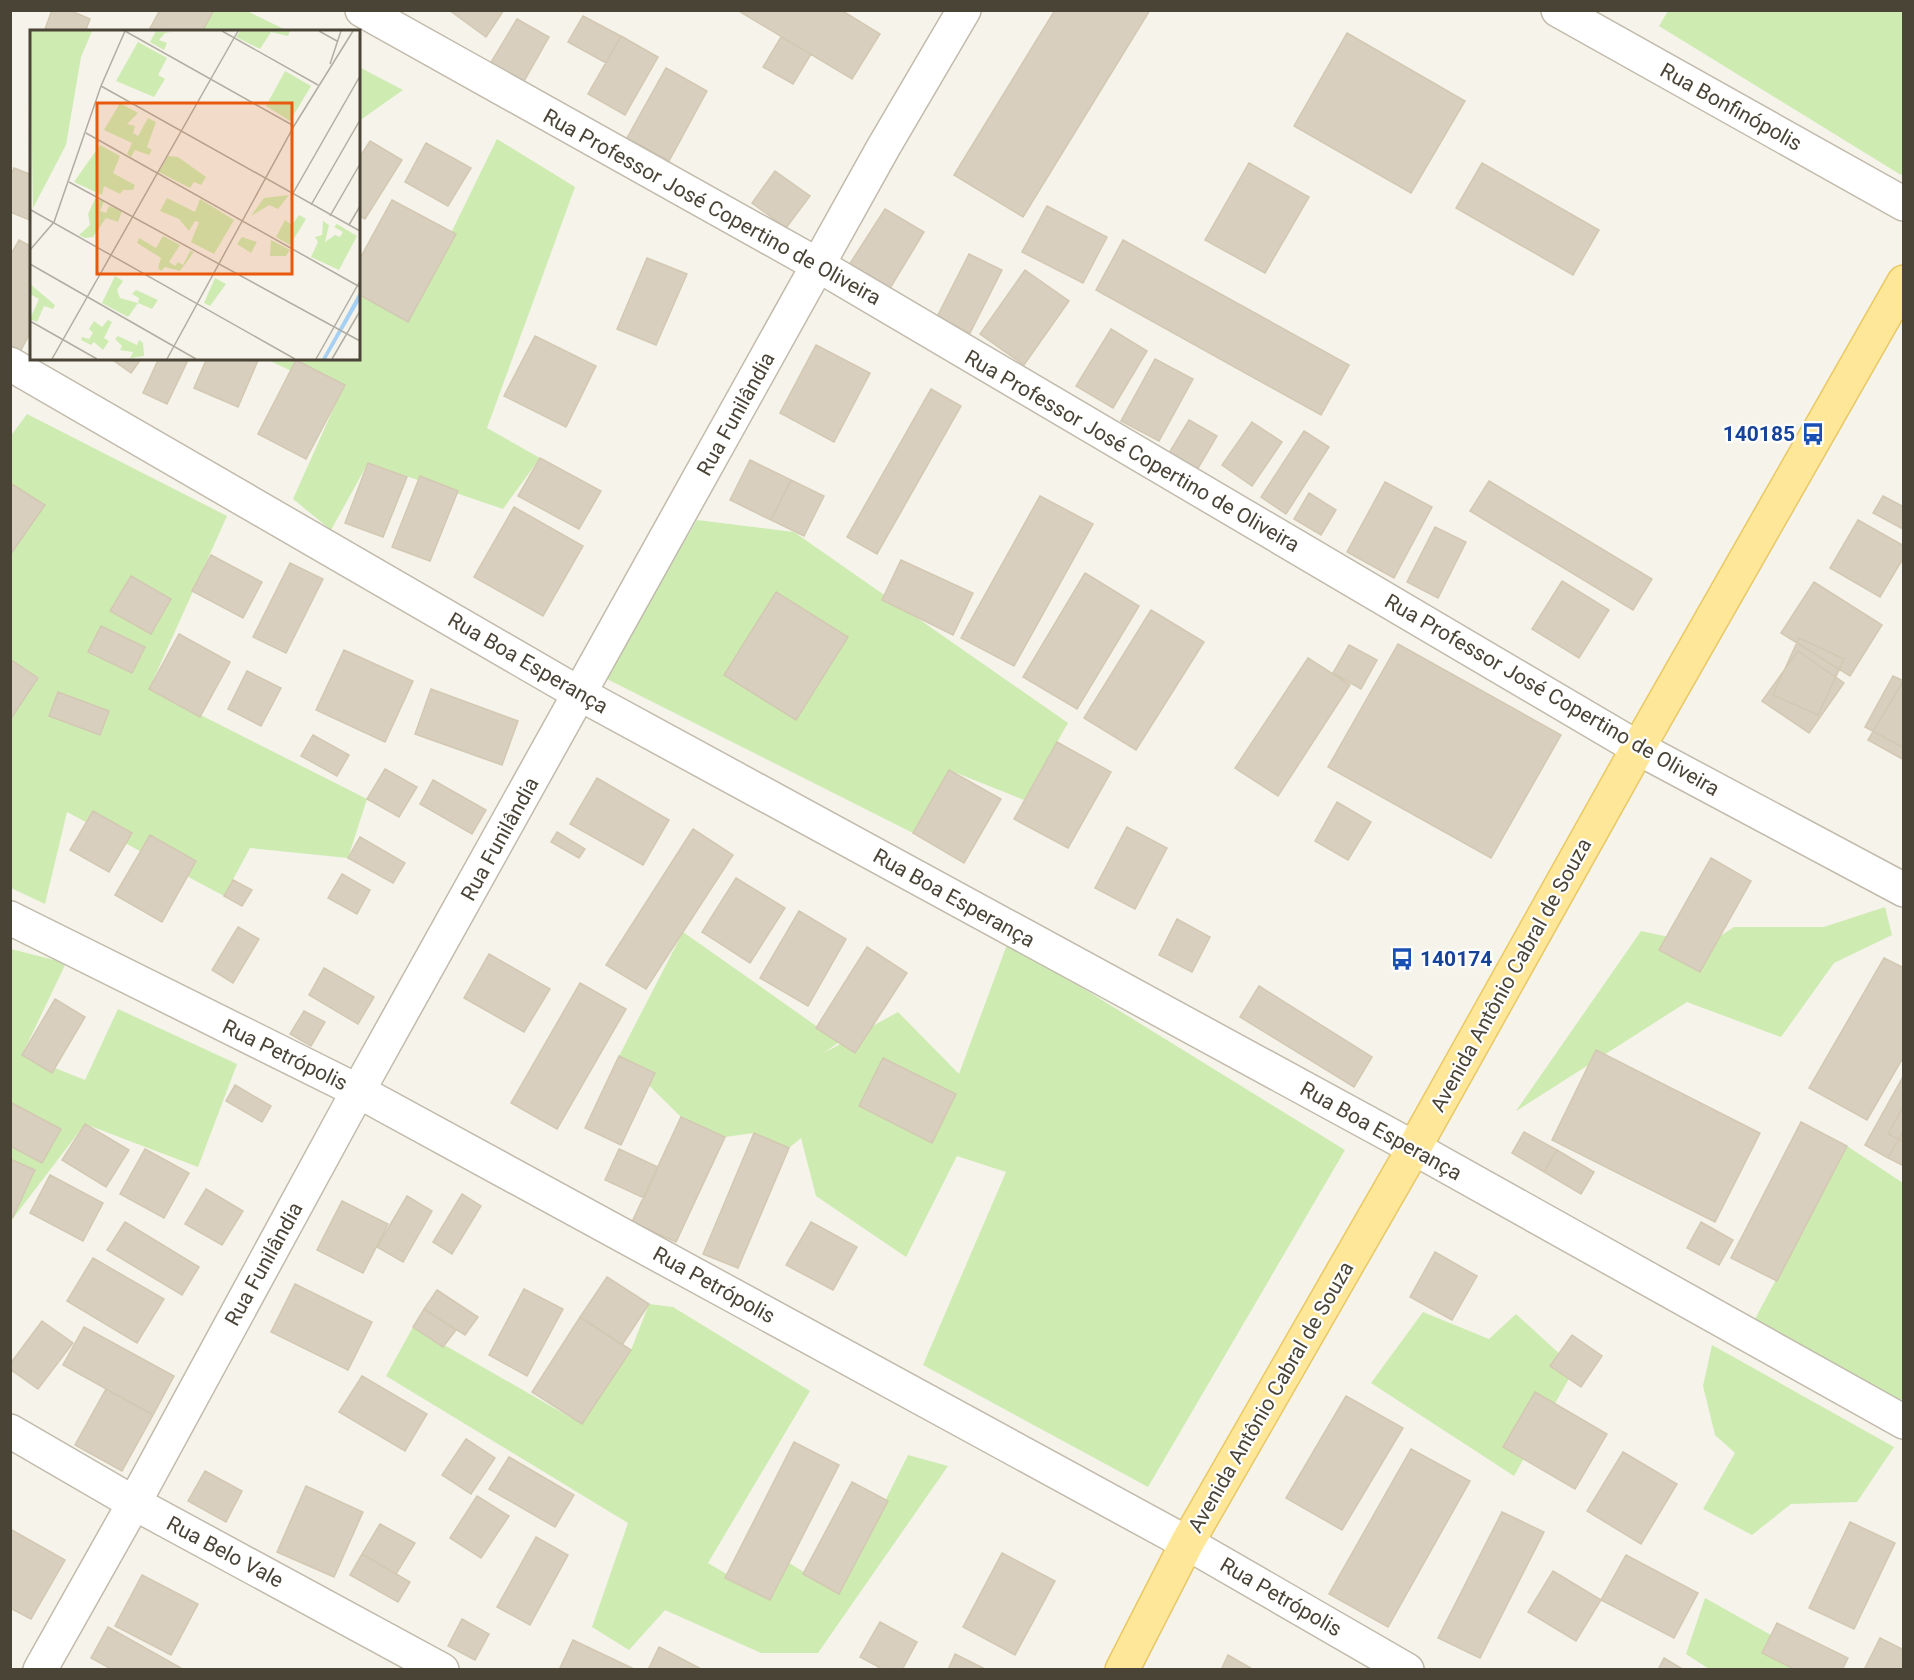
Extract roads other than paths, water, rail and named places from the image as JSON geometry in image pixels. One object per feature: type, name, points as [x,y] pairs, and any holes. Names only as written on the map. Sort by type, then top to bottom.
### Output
[{"type":"main road","name":"Avenida Antônio Cabral de Souza","points":[[1122,1670],[1187,1543],[1414,1148],[1638,748],[1904,282]]},
{"type":"street","name":"Rua Professor José Copertino de Oliveira","points":[[362,10],[818,265],[1638,748],[1904,890]]},
{"type":"street","name":"Rua Funilândia","points":[[40,1670],[134,1503],[358,1091],[883,148],[964,10]]},
{"type":"street","name":"Rua Bonfinópolis","points":[[1558,10],[1904,204]]},
{"type":"street","name":"Rua Boa Esperança","points":[[10,364],[580,694],[1414,1148],[1904,1422]]},
{"type":"street","name":"Rua Petrópolis","points":[[10,918],[358,1091],[1187,1543],[1407,1670]]},
{"type":"street","name":"Rua Belo Vale","points":[[10,1431],[134,1503],[442,1670]]},
{"type":"place","name":"140185","points":[[1813,434]]},
{"type":"place","name":"140174","points":[[1402,959]]}]
